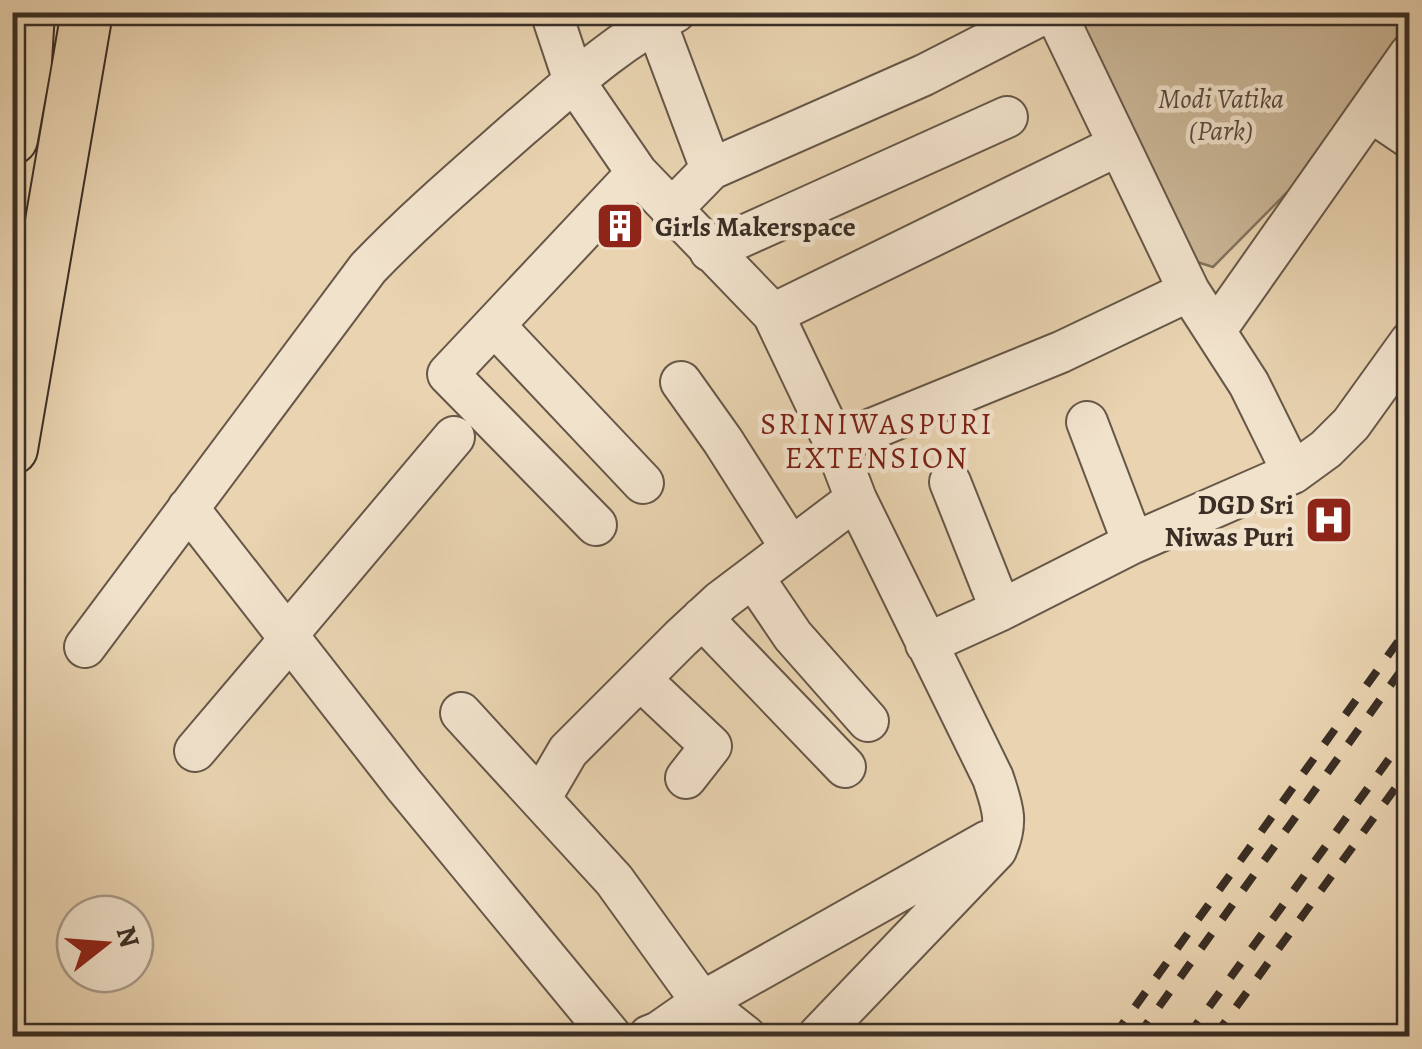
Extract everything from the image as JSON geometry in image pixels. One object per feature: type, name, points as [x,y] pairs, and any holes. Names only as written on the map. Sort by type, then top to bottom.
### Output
[{"type":"main road","points":[[12,139],[26,61],[29,12]]},
{"type":"main road","points":[[12,449],[87,12]]},
{"type":"street","points":[[551,12],[574,81],[636,174],[773,314],[836,444],[856,498],[993,778],[1003,808],[1004,831],[996,850],[818,1036]]},
{"type":"street","points":[[671,210],[711,169],[924,75],[1047,12]]},
{"type":"street","points":[[1055,12],[1189,290],[1249,384],[1293,473]]},
{"type":"street","points":[[84,648],[368,268],[408,226],[574,81],[661,16],[711,169]]},
{"type":"street","points":[[1214,331],[1410,54]]},
{"type":"street","points":[[1370,111],[1410,138]]},
{"type":"street","points":[[710,251],[1008,116]]},
{"type":"street","points":[[773,314],[1119,146]]},
{"type":"street","points":[[596,525],[448,374],[636,174]]},
{"type":"street","points":[[836,444],[1061,352],[1189,290]]},
{"type":"street","points":[[494,325],[643,483]]},
{"type":"street","points":[[926,644],[1133,543],[1293,473],[1351,424],[1410,342]]},
{"type":"street","points":[[681,382],[791,548]]},
{"type":"street","points":[[1087,422],[1133,543]]},
{"type":"street","points":[[195,751],[454,437]]},
{"type":"street","points":[[950,482],[1001,610]]},
{"type":"street","points":[[540,799],[568,751],[702,618],[856,498]]},
{"type":"street","points":[[188,508],[416,800],[610,1036]]},
{"type":"street","points":[[753,577],[793,636],[868,721]]},
{"type":"street","points":[[702,618],[845,767]]},
{"type":"street","points":[[640,679],[711,746],[686,778]]},
{"type":"street","points":[[460,714],[614,880],[702,1002],[745,1036]]},
{"type":"street","points":[[649,1036],[1004,831]]},
{"type":"green space","name":"Modi Vatika (Park)","points":[[1064,13],[1408,13],[1374,86],[1332,147],[1213,267],[1172,254]]},
{"type":"railway","points":[[1114,1036],[1410,625]]},
{"type":"railway","points":[[1138,1036],[1410,658]]},
{"type":"railway","points":[[1188,1036],[1410,730]]},
{"type":"railway","points":[[1215,1036],[1410,768]]},
{"type":"place","name":"Girls Makerspace","points":[[620,226]]},
{"type":"place","name":"DGD Sri Niwas Puri","points":[[1329,520]]},
{"type":"district","name":"SRINIWASPURI EXTENSION","points":[[877,441]]}]
